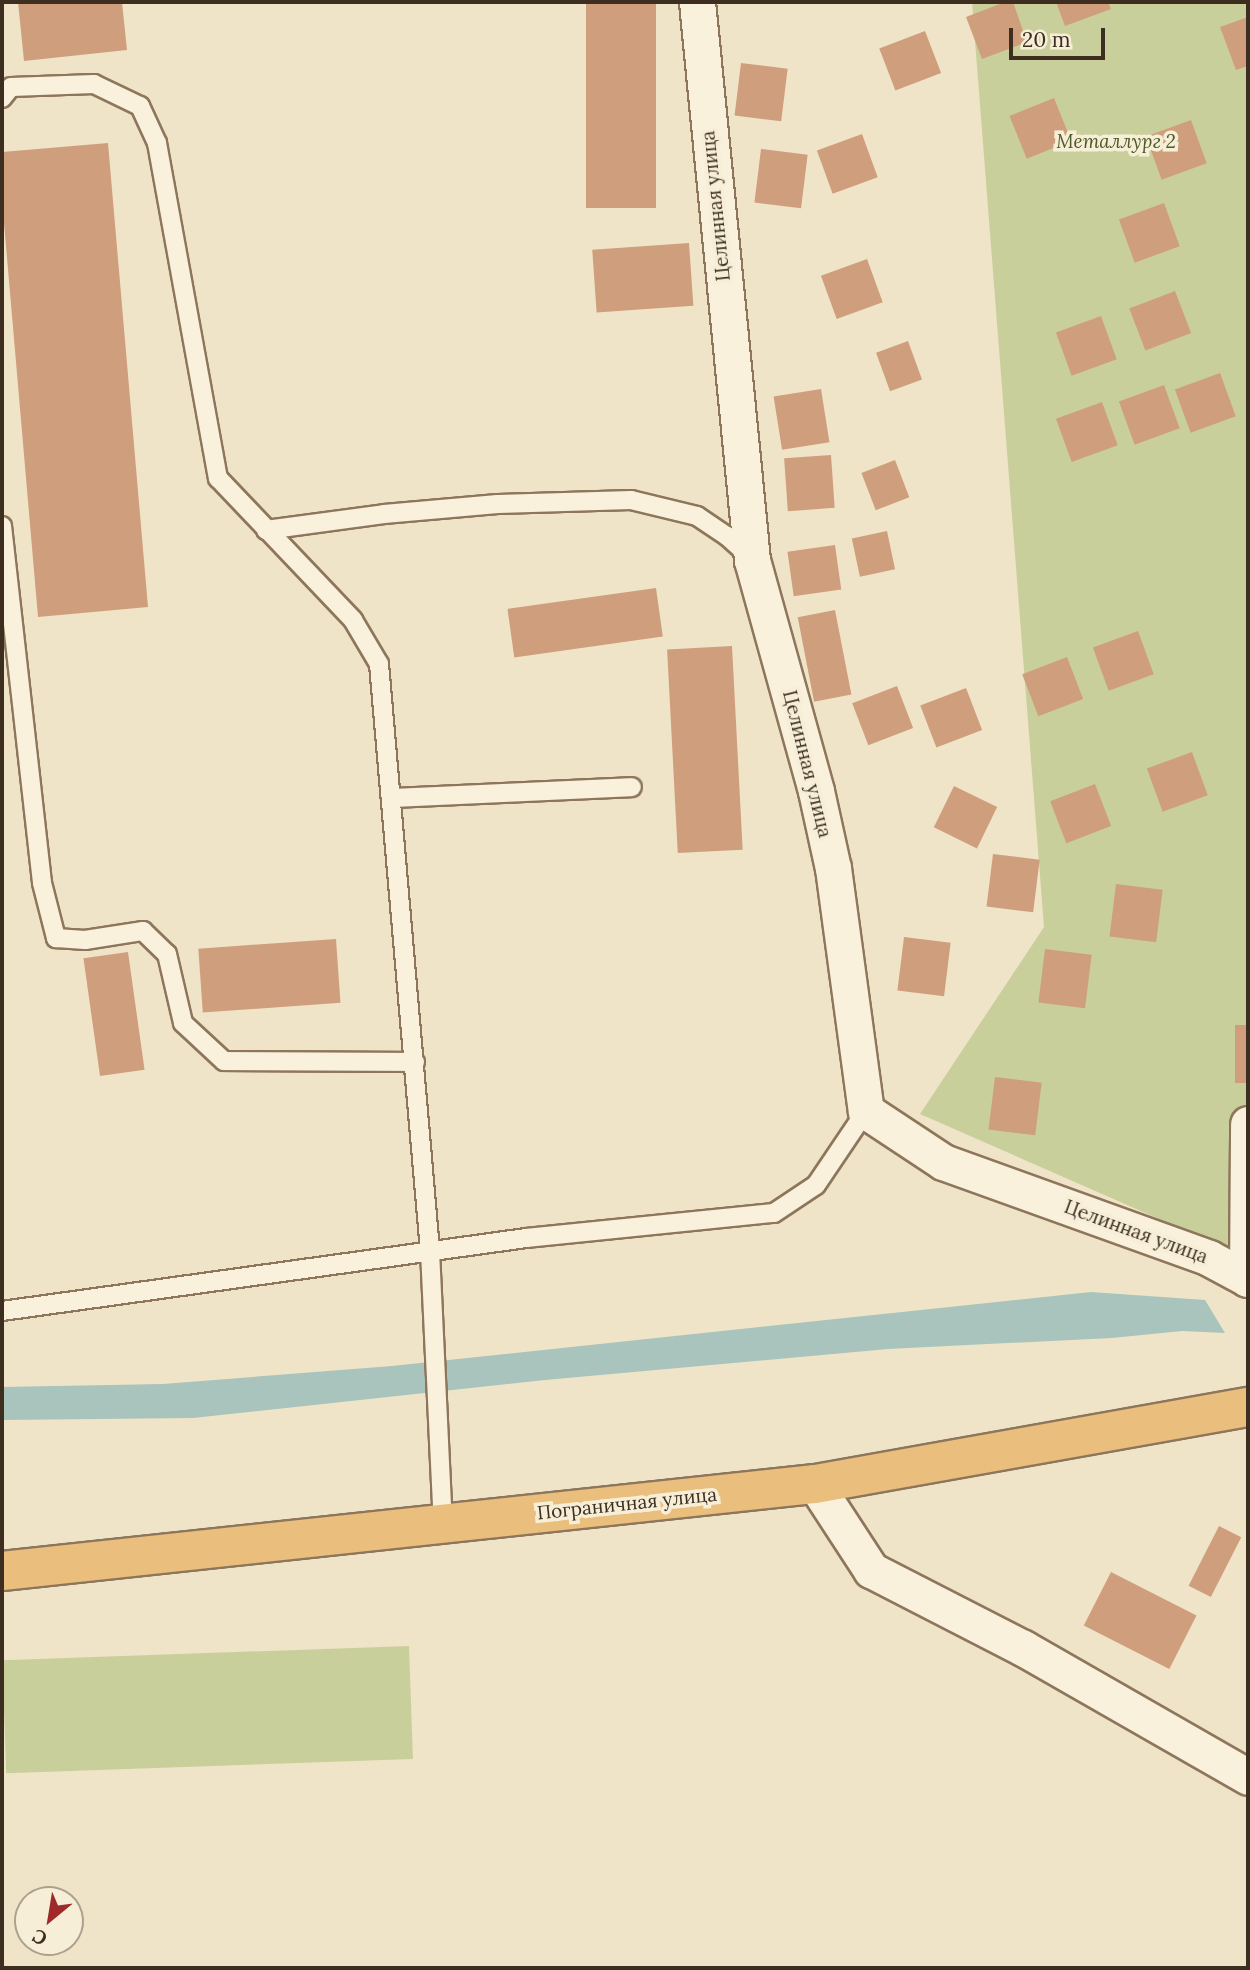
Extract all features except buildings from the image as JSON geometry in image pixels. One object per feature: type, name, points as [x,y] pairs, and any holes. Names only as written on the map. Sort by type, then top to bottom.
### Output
[{"type":"highway","name":"Пограничная улица","points":[[2,1571],[815,1484],[1248,1407]]},
{"type":"street","name":"Целинная улица","points":[[697,2],[752,560],[816,791],[830,856],[866,1111],[943,1162],[1209,1258],[1248,1279],[1248,1124]]},
{"type":"street","points":[[815,1484],[871,1570],[1023,1648],[1248,1777]]},
{"type":"lane","points":[[2,98],[11,87],[94,84],[140,106],[157,143],[218,478],[353,620],[379,664],[430,1251],[443,1524]]},
{"type":"lane","points":[[266,530],[384,514],[498,504],[631,500],[697,516],[727,536],[752,560]]},
{"type":"lane","points":[[2,526],[42,883],[56,938],[85,940],[143,931],[167,954],[183,1023],[224,1061],[415,1062]]},
{"type":"lane","points":[[391,798],[632,787]]},
{"type":"lane","points":[[2,1311],[526,1238],[774,1213],[817,1185],[866,1111]]},
{"type":"green space","name":"Металлург 2","points":[[972,2],[1248,2],[1248,1258],[920,1114],[1044,927]]},
{"type":"green space","points":[[409,1646],[413,1759],[6,1773],[2,1660]]},
{"type":"water","points":[[1091,1292],[1205,1300],[1225,1333],[1182,1331],[1112,1338],[888,1349],[545,1380],[193,1418],[2,1420],[2,1387],[163,1384],[392,1366]]}]
